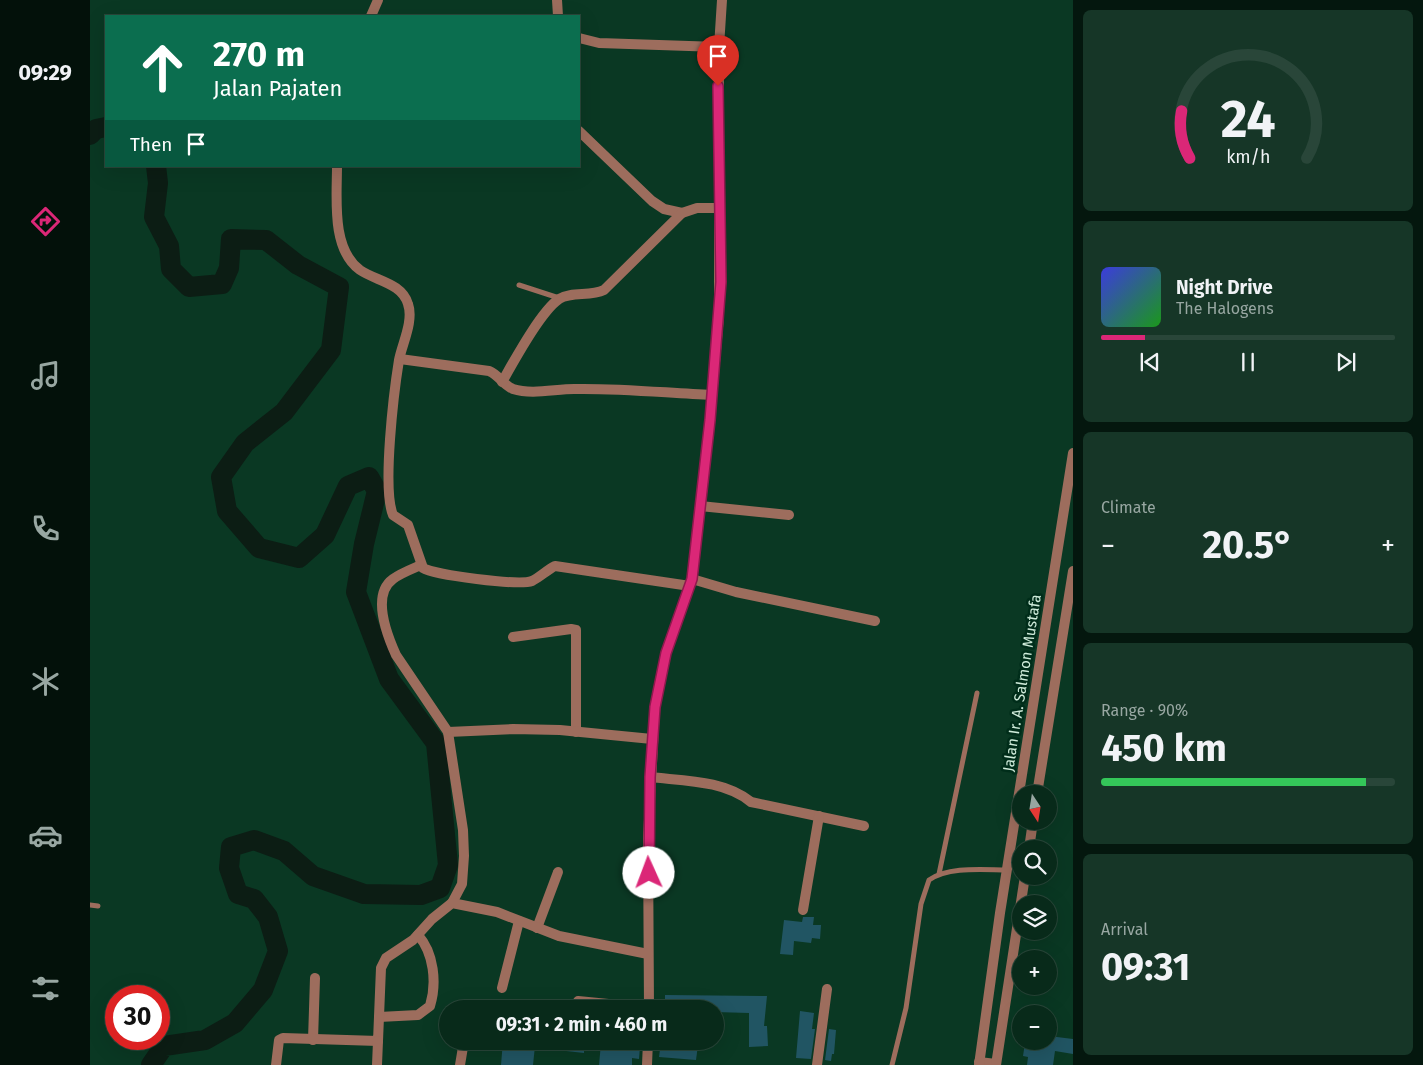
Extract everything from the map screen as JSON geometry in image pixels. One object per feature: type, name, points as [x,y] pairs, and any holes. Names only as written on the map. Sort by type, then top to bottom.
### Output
[{"type":"street","points":[[371,15],[378,0]]},
{"type":"street","points":[[558,0],[558,15]]},
{"type":"street","points":[[649,1000],[650,777],[656,699],[666,653],[691,583],[710,415],[721,290],[718,47],[722,0]]},
{"type":"street","points":[[580,38],[599,43],[718,47]]},
{"type":"street","points":[[580,132],[652,201],[664,209],[682,213]]},
{"type":"street","points":[[336,167],[342,244],[360,270],[400,291],[408,304],[409,317],[395,391],[388,493],[393,515],[408,525],[421,565],[425,570],[518,583],[531,581],[555,566],[691,583],[875,621]]},
{"type":"street","points":[[502,382],[548,309],[560,299],[573,295],[595,294],[604,290],[682,213],[697,208],[720,208]]},
{"type":"street","points":[[400,359],[489,371],[496,374],[502,382],[513,389],[545,391],[573,388],[712,395]]},
{"type":"street","name":"Jalan Ir. A. Salmon Mustafa","points":[[979,1064],[1073,453]]},
{"type":"street","points":[[700,506],[790,516]]},
{"type":"street","points":[[377,1065],[381,968],[384,961],[418,935],[432,919],[452,903],[462,884],[464,856],[462,830],[448,732],[396,655],[391,644],[382,607],[382,594],[387,585],[393,579],[421,565]]},
{"type":"street","points":[[1038,785],[1073,571]]},
{"type":"street","points":[[512,636],[570,629],[576,630],[576,732]]},
{"type":"street","points":[[448,732],[513,729],[576,732],[652,739]]},
{"type":"street","points":[[650,777],[726,787],[739,793],[751,802],[864,826]]},
{"type":"street","points":[[803,910],[820,816]]},
{"type":"street","points":[[537,928],[558,872]]},
{"type":"street","points":[[979,1064],[996,1065],[1023,885]]},
{"type":"street","points":[[452,903],[497,912],[537,928],[583,942],[648,954]]},
{"type":"street","points":[[502,988],[519,921]]},
{"type":"street","points":[[379,1017],[418,1015],[430,1006],[433,986],[431,957],[429,948],[418,935]]},
{"type":"street","points":[[313,1040],[315,978]]},
{"type":"street","points":[[817,1065],[827,989]]},
{"type":"street","points":[[276,1065],[279,1040],[378,1041]]},
{"type":"street","points":[[460,1065],[462,1050]]},
{"type":"street","points":[[647,1065],[648,1050]]},
{"type":"lane","points":[[519,285],[560,299]]},
{"type":"lane","points":[[940,874],[977,693]]},
{"type":"lane","points":[[892,1065],[906,1008],[921,904],[929,880],[940,874],[972,870],[1008,870]]},
{"type":"lane","points":[[90,905],[98,906]]},
{"type":"building","points":[[803,917],[814,917],[813,925],[821,925],[820,939],[812,938],[811,943],[794,941],[793,955],[780,954],[784,920],[802,922]]},
{"type":"building","points":[[665,995],[767,996],[764,1026],[767,1026],[768,1046],[749,1047],[749,1013],[724,1012],[724,1000],[665,1000]]},
{"type":"building","points":[[800,1011],[814,1013],[812,1029],[815,1029],[811,1059],[796,1058]]},
{"type":"building","points":[[829,1029],[836,1030],[834,1054],[832,1054],[831,1061],[825,1060]]},
{"type":"building","points":[[1057,1037],[1073,1039],[1073,1054],[1055,1051],[1053,1065],[1027,1065],[1028,1057],[1023,1056],[1024,1050],[1057,1050]]},
{"type":"building","points":[[502,1050],[535,1050],[533,1065],[501,1065]]},
{"type":"building","points":[[557,1050],[584,1050],[584,1053]]},
{"type":"building","points":[[600,1050],[640,1050],[639,1059],[632,1058],[632,1065],[599,1065]]},
{"type":"building","points":[[660,1050],[697,1050],[696,1060],[659,1057]]},
{"type":"waterway","points":[[90,135],[96,129],[105,127]]},
{"type":"waterway","points":[[151,1065],[164,1046],[205,1040],[235,1023],[263,990],[278,951],[268,917],[254,899],[238,894],[229,868],[231,847],[254,840],[284,851],[313,876],[364,894],[421,895],[440,888],[448,865],[436,743],[389,679],[356,592],[364,544],[377,491],[369,477],[348,486],[325,535],[299,558],[259,548],[227,511],[221,477],[245,443],[284,412],[331,350],[339,287],[298,265],[266,240],[231,239],[229,268],[222,284],[189,287],[171,269],[169,246],[154,217],[158,183],[156,167]]},
{"type":"route","points":[[649,873],[650,760],[655,707],[666,653],[692,579],[710,420],[721,282],[718,86]]}]
